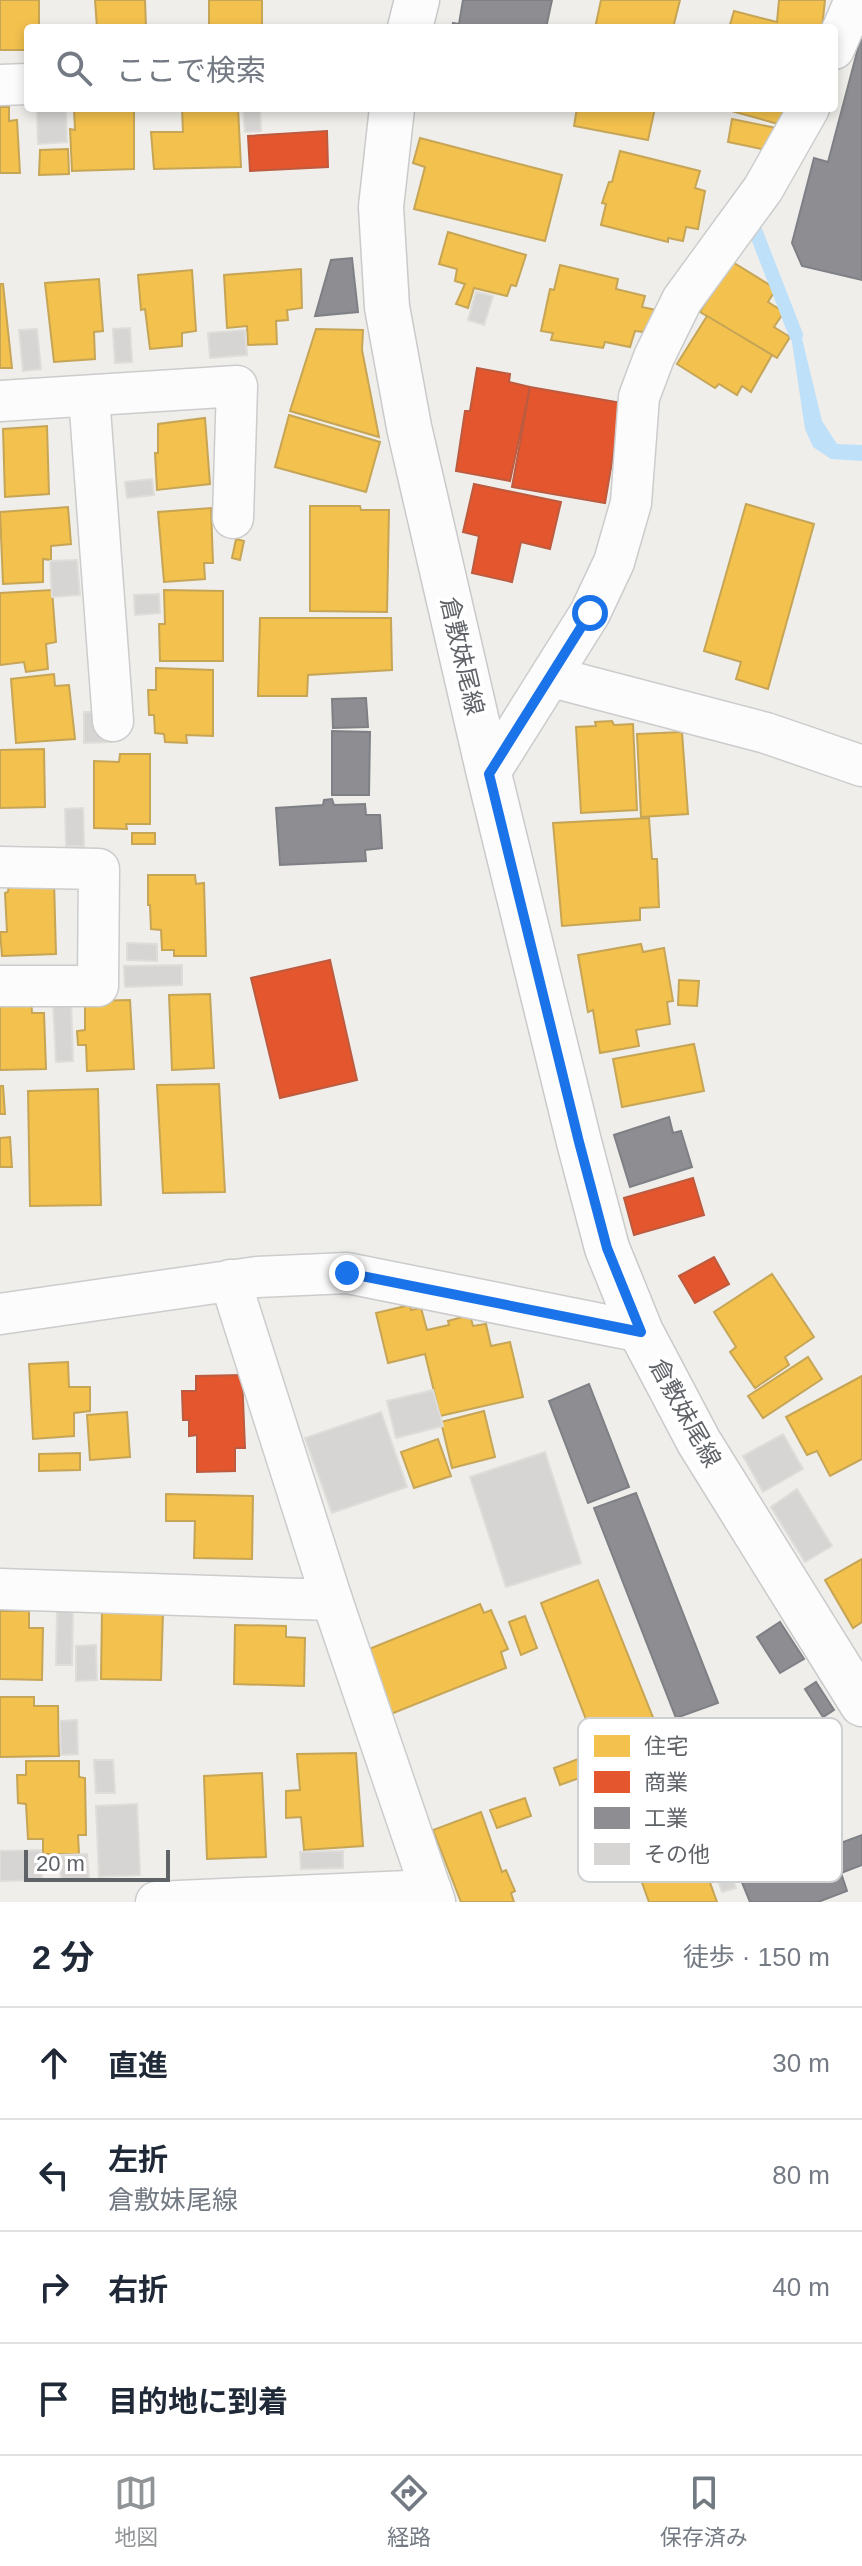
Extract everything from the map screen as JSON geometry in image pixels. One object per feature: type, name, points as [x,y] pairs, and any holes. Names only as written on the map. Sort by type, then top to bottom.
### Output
[{"type":"main road","points":[[411,24],[417,0]]},
{"type":"main road","name":"倉敷妹尾線","points":[[392,112],[381,207],[387,307],[409,427],[489,774],[607,1248],[641,1332],[699,1442],[862,1704]]},
{"type":"street","points":[[838,40],[855,0]]},
{"type":"street","points":[[0,85],[24,84]]},
{"type":"street","points":[[489,774],[590,613],[614,562],[631,503],[639,397],[654,357],[682,300],[763,189],[807,112]]},
{"type":"street","points":[[0,401],[237,386],[233,518]]},
{"type":"street","points":[[89,396],[113,721]]},
{"type":"street","points":[[552,677],[766,733],[862,766]]},
{"type":"street","points":[[0,867],[99,869],[98,986],[0,986]]},
{"type":"street","points":[[0,1314],[230,1280],[347,1273],[641,1332]]},
{"type":"street","points":[[156,1902],[433,1896],[332,1600],[230,1280]]},
{"type":"street","points":[[0,1589],[332,1600]]},
{"type":"water","points":[[799,326],[822,421],[837,444],[862,445],[862,461],[831,459],[813,447],[805,429],[790,329]]},
{"type":"building: 住宅","points":[[0,0],[39,0],[39,24],[24,24],[24,50],[0,50]]},
{"type":"building: 住宅","points":[[95,0],[145,0],[146,24],[97,24]]},
{"type":"building: 住宅","points":[[209,0],[262,0],[262,24],[209,24]]},
{"type":"building: 住宅","points":[[601,0],[680,0],[674,24],[596,24]]},
{"type":"building: 住宅","points":[[779,0],[825,0],[822,24],[730,24],[734,11],[777,22]]},
{"type":"building: 住宅","points":[[0,107],[9,107],[9,121],[17,120],[20,173],[0,173]]},
{"type":"building: 住宅","points":[[74,112],[134,112],[134,169],[72,171],[70,129],[75,130]]},
{"type":"building: 住宅","points":[[182,112],[238,112],[241,167],[154,169],[151,132],[183,132]]},
{"type":"building: 住宅","points":[[576,112],[654,112],[648,140],[574,126]]},
{"type":"building: 住宅","points":[[735,112],[785,112],[778,124]]},
{"type":"building: 住宅","points":[[732,119],[776,128],[766,150],[728,142]]},
{"type":"building: 住宅","points":[[420,138],[562,175],[545,241],[414,209],[425,167],[413,163]]},
{"type":"building: 住宅","points":[[68,149],[69,174],[39,175],[40,150]]},
{"type":"building: 住宅","points":[[620,151],[700,171],[695,188],[705,191],[698,229],[686,227],[683,241],[668,238],[668,242],[601,225],[606,204],[602,203],[609,182],[612,182]]},
{"type":"building: 住宅","points":[[448,232],[526,255],[516,286],[511,285],[507,296],[474,288],[468,308],[456,304],[465,284],[455,281],[457,269],[439,264]]},
{"type":"building: 住宅","points":[[731,261],[776,289],[768,302],[784,312],[774,327],[790,337],[777,358],[700,312]]},
{"type":"building: 住宅","points":[[560,265],[618,279],[616,289],[645,296],[642,307],[656,310],[643,332],[635,331],[630,347],[605,342],[603,348],[551,340],[553,333],[541,331],[550,289],[554,290]]},
{"type":"building: 住宅","points":[[301,269],[302,308],[287,310],[288,320],[276,321],[277,344],[248,345],[247,326],[227,328],[224,275]]},
{"type":"building: 住宅","points":[[192,270],[196,331],[182,333],[182,346],[150,349],[145,309],[141,310],[138,275]]},
{"type":"building: 住宅","points":[[99,279],[103,331],[94,332],[95,359],[54,362],[45,283]]},
{"type":"building: 住宅","points":[[0,284],[3,284],[12,368],[0,368]]},
{"type":"building: 住宅","points":[[707,316],[772,355],[751,392],[742,386],[737,395],[719,384],[715,388],[677,364]]},
{"type":"building: 住宅","points":[[316,329],[363,330],[362,350],[379,437],[290,411]]},
{"type":"building: 住宅","points":[[289,415],[380,442],[366,492],[275,467]]},
{"type":"building: 住宅","points":[[205,418],[210,484],[157,490],[155,453],[158,453],[158,424]]},
{"type":"building: 住宅","points":[[47,426],[49,494],[5,497],[3,429]]},
{"type":"building: 住宅","points":[[746,504],[814,524],[768,689],[736,679],[741,662],[704,651]]},
{"type":"building: 住宅","points":[[310,506],[360,506],[361,510],[389,510],[387,612],[310,611]]},
{"type":"building: 住宅","points":[[68,507],[71,544],[51,546],[51,560],[43,559],[43,582],[3,584],[0,512]]},
{"type":"building: 住宅","points":[[211,508],[213,563],[204,563],[205,579],[164,582],[158,512]]},
{"type":"building: 住宅","points":[[236,539],[244,541],[240,560],[232,558]]},
{"type":"building: 住宅","points":[[52,590],[56,642],[46,644],[48,669],[26,672],[24,662],[0,665],[0,593]]},
{"type":"building: 住宅","points":[[164,590],[223,591],[223,661],[160,661],[159,624],[165,624]]},
{"type":"building: 住宅","points":[[260,618],[391,618],[392,670],[308,675],[307,696],[258,696]]},
{"type":"building: 住宅","points":[[156,668],[213,670],[213,736],[186,735],[187,743],[165,742],[164,734],[155,733],[154,715],[149,715],[148,690],[156,690]]},
{"type":"building: 住宅","points":[[54,674],[55,686],[69,685],[75,739],[16,743],[11,679]]},
{"type":"building: 住宅","points":[[612,721],[614,725],[633,724],[637,810],[581,813],[576,727]]},
{"type":"building: 住宅","points":[[682,732],[688,814],[641,817],[637,734]]},
{"type":"building: 住宅","points":[[44,749],[45,807],[0,808],[0,750]]},
{"type":"building: 住宅","points":[[120,754],[150,754],[150,824],[126,824],[127,829],[94,828],[94,761],[119,762]]},
{"type":"building: 住宅","points":[[649,818],[652,859],[657,859],[659,907],[640,908],[640,920],[562,926],[553,823]]},
{"type":"building: 住宅","points":[[132,833],[155,833],[155,844],[132,844]]},
{"type":"building: 住宅","points":[[148,875],[195,875],[196,884],[204,883],[206,956],[174,956],[174,950],[162,950],[161,930],[151,929]]},
{"type":"building: 住宅","points":[[54,881],[56,954],[2,956],[0,932],[7,932],[5,893],[8,892],[9,883]]},
{"type":"building: 住宅","points":[[641,944],[643,952],[664,948],[673,1001],[667,1002],[670,1024],[636,1030],[639,1046],[600,1053],[593,1010],[588,1012],[578,955]]},
{"type":"building: 住宅","points":[[679,980],[699,981],[697,1006],[678,1005]]},
{"type":"building: 住宅","points":[[210,994],[214,1068],[172,1070],[169,995]]},
{"type":"building: 住宅","points":[[31,998],[32,1013],[44,1013],[46,1069],[0,1070],[0,999]]},
{"type":"building: 住宅","points":[[130,1000],[134,1069],[87,1071],[86,1045],[78,1045],[77,1031],[85,1030],[85,1001]]},
{"type":"building: 住宅","points":[[694,1044],[704,1091],[622,1107],[613,1059]]},
{"type":"building: 住宅","points":[[219,1084],[225,1192],[163,1193],[157,1085]]},
{"type":"building: 住宅","points":[[0,1086],[3,1086],[5,1114],[0,1114]]},
{"type":"building: 住宅","points":[[98,1089],[101,1205],[30,1206],[28,1091]]},
{"type":"building: 住宅","points":[[10,1137],[12,1167],[0,1167],[0,1138]]},
{"type":"building: 住宅","points":[[772,1274],[814,1337],[785,1357],[789,1365],[755,1388],[730,1352],[736,1347],[714,1312]]},
{"type":"building: 住宅","points":[[410,1305],[411,1310],[421,1308],[427,1330],[449,1325],[448,1321],[470,1315],[473,1326],[486,1324],[491,1346],[510,1342],[523,1397],[440,1416],[425,1354],[388,1363],[376,1313]]},
{"type":"building: 住宅","points":[[808,1357],[822,1379],[763,1418],[748,1396]]},
{"type":"building: 住宅","points":[[68,1362],[69,1387],[90,1387],[90,1411],[74,1413],[74,1436],[33,1439],[29,1364]]},
{"type":"building: 住宅","points":[[862,1376],[862,1459],[830,1476],[817,1451],[807,1455],[786,1417]]},
{"type":"building: 住宅","points":[[484,1411],[495,1457],[452,1468],[441,1422]]},
{"type":"building: 住宅","points":[[127,1412],[130,1457],[90,1460],[87,1415]]},
{"type":"building: 住宅","points":[[438,1439],[451,1476],[414,1488],[401,1452]]},
{"type":"building: 住宅","points":[[80,1453],[80,1470],[39,1471],[39,1454]]},
{"type":"building: 住宅","points":[[166,1494],[253,1496],[252,1559],[194,1558],[195,1521],[166,1521]]},
{"type":"building: 住宅","points":[[862,1559],[862,1622],[853,1628],[825,1580]]},
{"type":"building: 住宅","points":[[598,1580],[653,1718],[585,1718],[541,1603]]},
{"type":"building: 住宅","points":[[480,1604],[484,1613],[491,1610],[508,1649],[501,1652],[506,1668],[391,1714],[364,1651]]},
{"type":"building: 住宅","points":[[102,1610],[163,1611],[161,1680],[101,1679]]},
{"type":"building: 住宅","points":[[0,1611],[29,1611],[29,1628],[43,1628],[42,1680],[0,1679]]},
{"type":"building: 住宅","points":[[525,1616],[537,1648],[521,1655],[509,1622]]},
{"type":"building: 住宅","points":[[235,1625],[286,1626],[286,1637],[305,1638],[304,1686],[234,1684]]},
{"type":"building: 住宅","points":[[0,1697],[34,1697],[34,1706],[58,1706],[59,1756],[0,1757]]},
{"type":"building: 住宅","points":[[356,1753],[363,1846],[304,1850],[301,1817],[286,1818],[286,1791],[300,1790],[297,1754]]},
{"type":"building: 住宅","points":[[578,1759],[578,1778],[560,1785],[554,1768]]},
{"type":"building: 住宅","points":[[26,1761],[79,1761],[79,1777],[85,1778],[86,1835],[78,1835],[79,1854],[43,1854],[43,1839],[28,1839],[26,1804],[18,1803],[17,1775],[26,1775]]},
{"type":"building: 住宅","points":[[262,1773],[266,1857],[207,1859],[204,1776]]},
{"type":"building: 住宅","points":[[525,1798],[531,1816],[497,1828],[490,1810]]},
{"type":"building: 住宅","points":[[481,1812],[502,1872],[506,1870],[515,1891],[511,1893],[514,1902],[461,1902],[433,1830]]},
{"type":"building: 住宅","points":[[642,1882],[710,1882],[717,1902],[649,1902]]},
{"type":"building: 商業","points":[[327,131],[328,167],[250,171],[248,136]]},
{"type":"building: 商業","points":[[477,368],[510,374],[509,382],[530,387],[510,481],[456,471],[465,411],[470,411]]},
{"type":"building: 商業","points":[[530,387],[622,403],[605,503],[512,487]]},
{"type":"building: 商業","points":[[474,484],[561,502],[550,549],[521,542],[512,582],[472,573],[479,536],[463,532]]},
{"type":"building: 商業","points":[[330,960],[357,1080],[280,1098],[251,978]]},
{"type":"building: 商業","points":[[693,1178],[704,1215],[634,1235],[624,1198]]},
{"type":"building: 商業","points":[[714,1257],[729,1284],[695,1303],[679,1276]]},
{"type":"building: 商業","points":[[242,1375],[245,1448],[235,1448],[235,1471],[197,1472],[197,1435],[189,1436],[189,1420],[183,1420],[182,1391],[196,1391],[196,1376]]},
{"type":"building: 工業","points":[[463,0],[552,0],[547,24],[459,24]]},
{"type":"building: 工業","points":[[862,33],[862,280],[802,266],[792,243],[814,158],[828,162]]},
{"type":"building: 工業","points":[[352,258],[358,312],[315,316],[331,260]]},
{"type":"building: 工業","points":[[366,698],[368,727],[333,728],[332,699]]},
{"type":"building: 工業","points":[[332,731],[370,732],[369,795],[332,795]]},
{"type":"building: 工業","points":[[332,799],[334,805],[365,804],[366,815],[380,815],[382,848],[365,850],[366,861],[280,865],[276,808],[323,805],[324,800]]},
{"type":"building: 工業","points":[[669,1117],[673,1133],[681,1131],[692,1167],[630,1187],[614,1135]]},
{"type":"building: 工業","points":[[589,1384],[629,1487],[588,1503],[549,1401]]},
{"type":"building: 工業","points":[[636,1493],[718,1703],[676,1718],[594,1508]]},
{"type":"building: 工業","points":[[780,1622],[804,1659],[780,1673],[757,1637]]},
{"type":"building: 工業","points":[[816,1682],[834,1710],[823,1717],[805,1689]]},
{"type":"building: 工業","points":[[862,1835],[862,1865],[842,1873],[842,1842]]},
{"type":"building: 工業","points":[[842,1876],[847,1891],[818,1902],[750,1902],[742,1882],[842,1882]]},
{"type":"building: その他","points":[[37,112],[66,112],[67,142],[38,144]]},
{"type":"building: その他","points":[[243,112],[260,112],[261,131],[245,132]]},
{"type":"building: その他","points":[[476,292],[493,296],[484,325],[468,320]]},
{"type":"building: その他","points":[[130,328],[132,362],[115,363],[113,329]]},
{"type":"building: その他","points":[[37,329],[41,369],[23,371],[19,330]]},
{"type":"building: その他","points":[[245,330],[247,355],[210,358],[208,333]]},
{"type":"building: その他","points":[[152,479],[154,495],[127,498],[125,482]]},
{"type":"building: その他","points":[[77,560],[80,595],[52,597],[50,561]]},
{"type":"building: その他","points":[[159,594],[160,613],[135,615],[134,595]]},
{"type":"building: その他","points":[[84,712],[111,712],[111,742],[84,743]]},
{"type":"building: その他","points":[[83,808],[84,846],[66,846],[65,809]]},
{"type":"building: その他","points":[[127,943],[157,944],[157,961],[127,960]]},
{"type":"building: その他","points":[[182,965],[182,985],[125,987],[124,966]]},
{"type":"building: その他","points":[[71,1000],[73,1061],[56,1062],[53,1001]]},
{"type":"building: その他","points":[[433,1390],[443,1426],[396,1438],[387,1401]]},
{"type":"building: その他","points":[[381,1412],[407,1487],[332,1513],[305,1438]]},
{"type":"building: その他","points":[[783,1434],[803,1469],[763,1492],[743,1456]]},
{"type":"building: その他","points":[[545,1452],[581,1563],[506,1587],[470,1477]]},
{"type":"building: その他","points":[[797,1489],[832,1546],[805,1562],[771,1507]]},
{"type":"building: その他","points":[[57,1611],[73,1611],[72,1665],[56,1665]]},
{"type":"building: その他","points":[[96,1645],[97,1680],[76,1681],[76,1646]]},
{"type":"building: その他","points":[[77,1720],[78,1754],[61,1755],[60,1721]]},
{"type":"building: その他","points":[[94,1760],[113,1760],[115,1793],[96,1793]]},
{"type":"building: その他","points":[[137,1804],[140,1875],[99,1877],[96,1806]]},
{"type":"building: その他","points":[[41,1850],[42,1880],[0,1881],[0,1851]]},
{"type":"building: その他","points":[[343,1851],[343,1868],[301,1869],[300,1852]]},
{"type":"building: その他","points":[[87,1854],[89,1879],[61,1880],[60,1855]]},
{"type":"building: その他","points":[[718,1882],[734,1882],[736,1888],[722,1892]]},
{"type":"waterway","points":[[755,230],[796,335]]},
{"type":"route","points":[[347,1273],[641,1332],[607,1248],[489,774],[590,613]]}]
